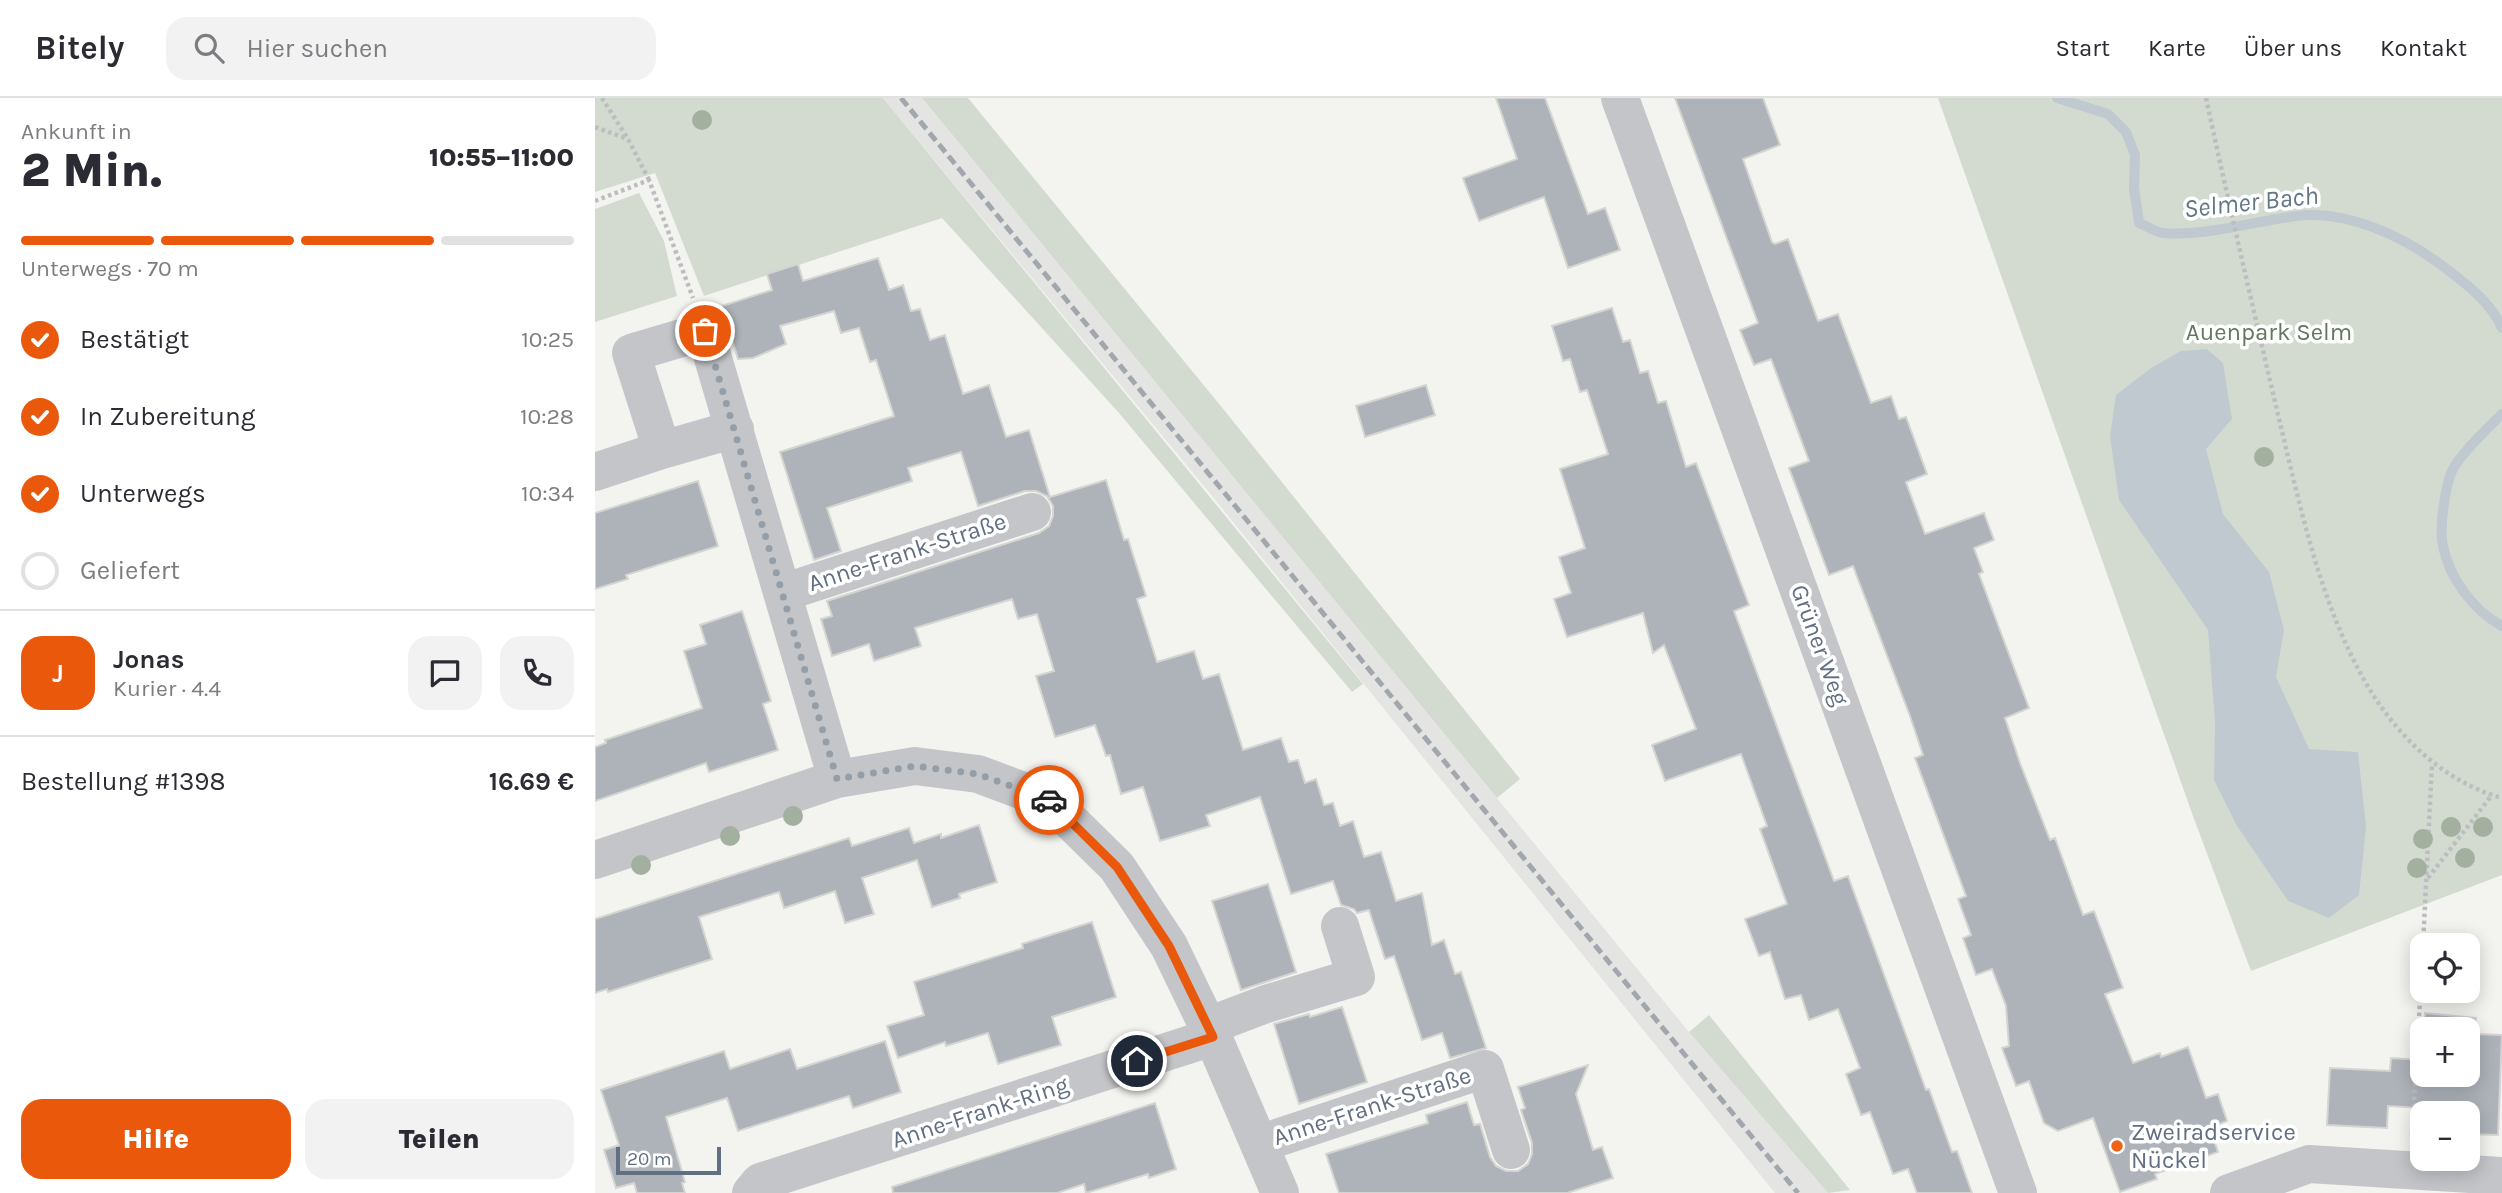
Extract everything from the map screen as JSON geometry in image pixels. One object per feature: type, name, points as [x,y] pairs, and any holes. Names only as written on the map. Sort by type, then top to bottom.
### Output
[{"type":"street","name":"Grüner Weg","points":[[1620,98],[2018,1193]]},
{"type":"street","name":"Anne-Frank-Straße","points":[[705,331],[837,779]]},
{"type":"street","points":[[662,450],[631,353],[705,331]]},
{"type":"street","points":[[595,472],[734,429]]},
{"type":"street","name":"Anne-Frank-Straße","points":[[782,593],[1032,512]]},
{"type":"street","name":"Anne-Frank-Straße","points":[[595,860],[837,779],[915,766],[978,774],[1051,801],[1117,867],[1169,946],[1211,1031],[1280,1193]]},
{"type":"street","name":"Anne-Frank-Ring","points":[[751,1193],[761,1182],[1211,1031],[1266,1004],[1356,977],[1340,926]]},
{"type":"street","name":"Anne-Frank-Straße","points":[[1259,1144],[1485,1069],[1511,1150]]},
{"type":"street","points":[[2229,1193],[2309,1164],[2502,1176]]},
{"type":"path","points":[[603,98],[649,180],[705,331]]},
{"type":"path","points":[[2206,98],[2306,531],[2343,640],[2368,687],[2402,732],[2432,764],[2502,798]]},
{"type":"path","points":[[595,127],[628,139]]},
{"type":"path","points":[[595,201],[649,180]]},
{"type":"path","points":[[2424,933],[2432,764]]},
{"type":"path","points":[[2427,878],[2492,795]]},
{"type":"path","points":[[2414,1101],[2420,1003]]},
{"type":"shaded area","points":[[883,98],[922,98],[1689,1032],[1828,1193],[1775,1193],[1208,491]]},
{"type":"shaded area","points":[[2207,349],[2223,363],[2232,419],[2206,449],[2223,514],[2269,572],[2284,630],[2276,677],[2309,749],[2358,752],[2366,827],[2359,895],[2329,918],[2288,901],[2237,826],[2214,780],[2215,723],[2208,630],[2119,500],[2110,436],[2116,395],[2151,368],[2181,351]]},
{"type":"green space","points":[[595,98],[883,98],[1363,684],[1352,692],[1119,413],[942,218],[704,296],[655,173],[595,192]]},
{"type":"green space","points":[[922,98],[968,98],[1220,405],[1520,779],[1497,798]]},
{"type":"green space","name":"Auenpark Selm","points":[[1938,98],[2502,98],[2502,875],[2251,971],[2193,816]]},
{"type":"green space","points":[[639,193],[664,241],[677,296],[595,322],[595,209]]},
{"type":"green space","points":[[1709,1015],[1850,1190],[1828,1193],[1689,1032]]},
{"type":"building","points":[[1496,98],[1545,98],[1588,214],[1605,208],[1620,250],[1568,268],[1544,197],[1479,221],[1463,178],[1517,159]]},
{"type":"building","points":[[1675,98],[1763,98],[1780,145],[1743,159],[1772,242],[1775,244],[1788,239],[1818,321],[1838,314],[1871,403],[1891,396],[1899,419],[1906,417],[1927,474],[1906,482],[1925,534],[1984,513],[1994,540],[1974,548],[1983,572],[1979,574],[2029,708],[2005,718],[2020,763],[2050,840],[2055,838],[2083,915],[2094,911],[2123,988],[2105,994],[2133,1063],[2188,1047],[2206,1098],[2218,1094],[2227,1121],[2210,1128],[2218,1152],[2155,1174],[2157,1179],[2120,1192],[2093,1118],[2058,1131],[2044,1123],[2029,1081],[2016,1086],[2002,1048],[2009,1046],[2006,1006],[1992,969],[1976,975],[1963,938],[1971,935],[1958,899],[1966,896],[1915,758],[1923,755],[1910,716],[1853,566],[1829,575],[1789,468],[1809,461],[1771,359],[1754,365],[1740,330],[1758,323]]},
{"type":"building","points":[[878,258],[889,290],[903,285],[911,311],[920,309],[930,340],[945,335],[963,394],[989,385],[1006,437],[1029,430],[1050,497],[1106,480],[1124,540],[1128,539],[1146,596],[1137,599],[1157,662],[1194,651],[1203,679],[1219,674],[1243,750],[1281,738],[1289,762],[1298,760],[1305,783],[1316,779],[1324,805],[1333,803],[1340,826],[1353,821],[1364,857],[1381,852],[1396,901],[1422,893],[1432,945],[1444,940],[1455,974],[1461,972],[1486,1048],[1450,1058],[1442,1033],[1422,1040],[1394,956],[1385,959],[1369,910],[1357,913],[1354,909],[1341,905],[1333,881],[1291,894],[1260,797],[1206,815],[1210,826],[1160,841],[1143,787],[1121,794],[1110,755],[1106,756],[1095,725],[1055,737],[1036,676],[1054,671],[1037,614],[1018,619],[1012,599],[915,628],[921,646],[874,661],[869,644],[832,656],[821,619],[832,616],[827,601],[1039,533],[1049,526],[1053,516],[1053,506],[1047,496],[1036,491],[1025,491],[978,506],[961,452],[908,468],[912,481],[827,508],[841,551],[814,560],[780,452],[894,416],[876,360],[870,362],[859,328],[841,333],[834,311],[780,326],[786,344],[753,358],[738,359],[722,306],[772,290],[767,274],[798,264],[803,281]]},
{"type":"building","points":[[1612,308],[1623,342],[1630,340],[1640,373],[1648,371],[1658,403],[1666,401],[1686,467],[1696,463],[1749,605],[1734,611],[1834,881],[1848,876],[1926,1090],[1929,1089],[1952,1152],[1957,1151],[1972,1193],[1917,1193],[1908,1169],[1893,1174],[1870,1112],[1861,1115],[1846,1074],[1860,1068],[1838,1009],[1809,1020],[1801,995],[1785,999],[1770,952],[1759,956],[1745,919],[1787,904],[1760,829],[1767,826],[1741,754],[1665,781],[1652,745],[1696,729],[1664,645],[1653,653],[1643,613],[1567,637],[1554,599],[1571,593],[1559,557],[1585,548],[1560,469],[1608,454],[1587,390],[1580,392],[1570,359],[1563,361],[1552,326]]},
{"type":"building","points":[[1426,385],[1435,415],[1365,437],[1356,406]]},
{"type":"building","points":[[698,481],[718,546],[626,575],[628,579],[595,589],[595,513]]},
{"type":"building","points":[[742,611],[771,701],[763,704],[778,750],[709,772],[706,763],[595,801],[595,747],[606,743],[605,740],[702,708],[684,651],[706,644],[700,625]]},
{"type":"building","points":[[979,825],[997,882],[959,894],[960,898],[932,907],[917,860],[862,878],[874,914],[845,923],[835,891],[784,908],[779,892],[699,917],[712,959],[608,992],[607,989],[595,993],[595,919],[849,838],[852,846],[909,828],[914,843],[941,834],[941,838]]},
{"type":"building","points":[[1268,884],[1296,972],[1241,990],[1212,901]]},
{"type":"building","points":[[1092,922],[1116,997],[1052,1017],[1061,1045],[998,1064],[988,1033],[946,1046],[945,1042],[898,1058],[887,1026],[924,1015],[914,982],[1023,948],[1022,944]]},
{"type":"building","points":[[1342,1007],[1367,1082],[1299,1104],[1274,1024]]},
{"type":"building","points":[[2425,1013],[2466,1017],[2425,1017]]},
{"type":"building","points":[[2480,1034],[2502,1035],[2498,1135],[2480,1134],[2480,1101],[2410,1101],[2410,1107],[2388,1106],[2387,1128],[2327,1125],[2330,1068],[2390,1071],[2391,1058],[2410,1059],[2410,1087],[2480,1087]]},
{"type":"building","points":[[885,1041],[901,1092],[853,1108],[849,1096],[738,1131],[727,1098],[666,1117],[685,1182],[682,1183],[685,1193],[637,1193],[634,1183],[616,1188],[604,1150],[619,1145],[601,1090],[724,1051],[730,1069],[790,1049],[797,1069]]},
{"type":"building","points":[[1588,1065],[1576,1094],[1593,1150],[1602,1147],[1613,1178],[1567,1193],[1339,1193],[1326,1154],[1428,1123],[1426,1115],[1467,1102],[1474,1125],[1480,1124],[1490,1157],[1496,1166],[1506,1171],[1518,1171],[1528,1164],[1532,1143],[1521,1110],[1525,1108],[1518,1087]]},
{"type":"building","points":[[1155,1103],[1176,1169],[1149,1178],[1148,1174],[1086,1193],[1084,1184],[1057,1193],[893,1193],[892,1187]]},
{"type":"waterway","name":"Selmer Bach","points":[[2057,98],[2108,114],[2126,132],[2135,155],[2134,188],[2139,223],[2160,232],[2179,234],[2296,216],[2316,215],[2355,221],[2411,245],[2444,267],[2485,302],[2502,328]]},
{"type":"waterway","name":"Selmer Bach","points":[[2502,414],[2456,464],[2449,478],[2442,519],[2443,546],[2457,581],[2473,603],[2502,626]]},
{"type":"railway","points":[[901,98],[1798,1193]]},
{"type":"way so far","points":[[705,331],[837,779],[915,766],[978,774],[1049,800]]},
{"type":"place","name":"Zweiradservice Nückel","points":[[2117,1146]]},
{"type":"route","points":[[1049,800],[1117,867],[1169,946],[1213,1037],[1137,1061]]}]
